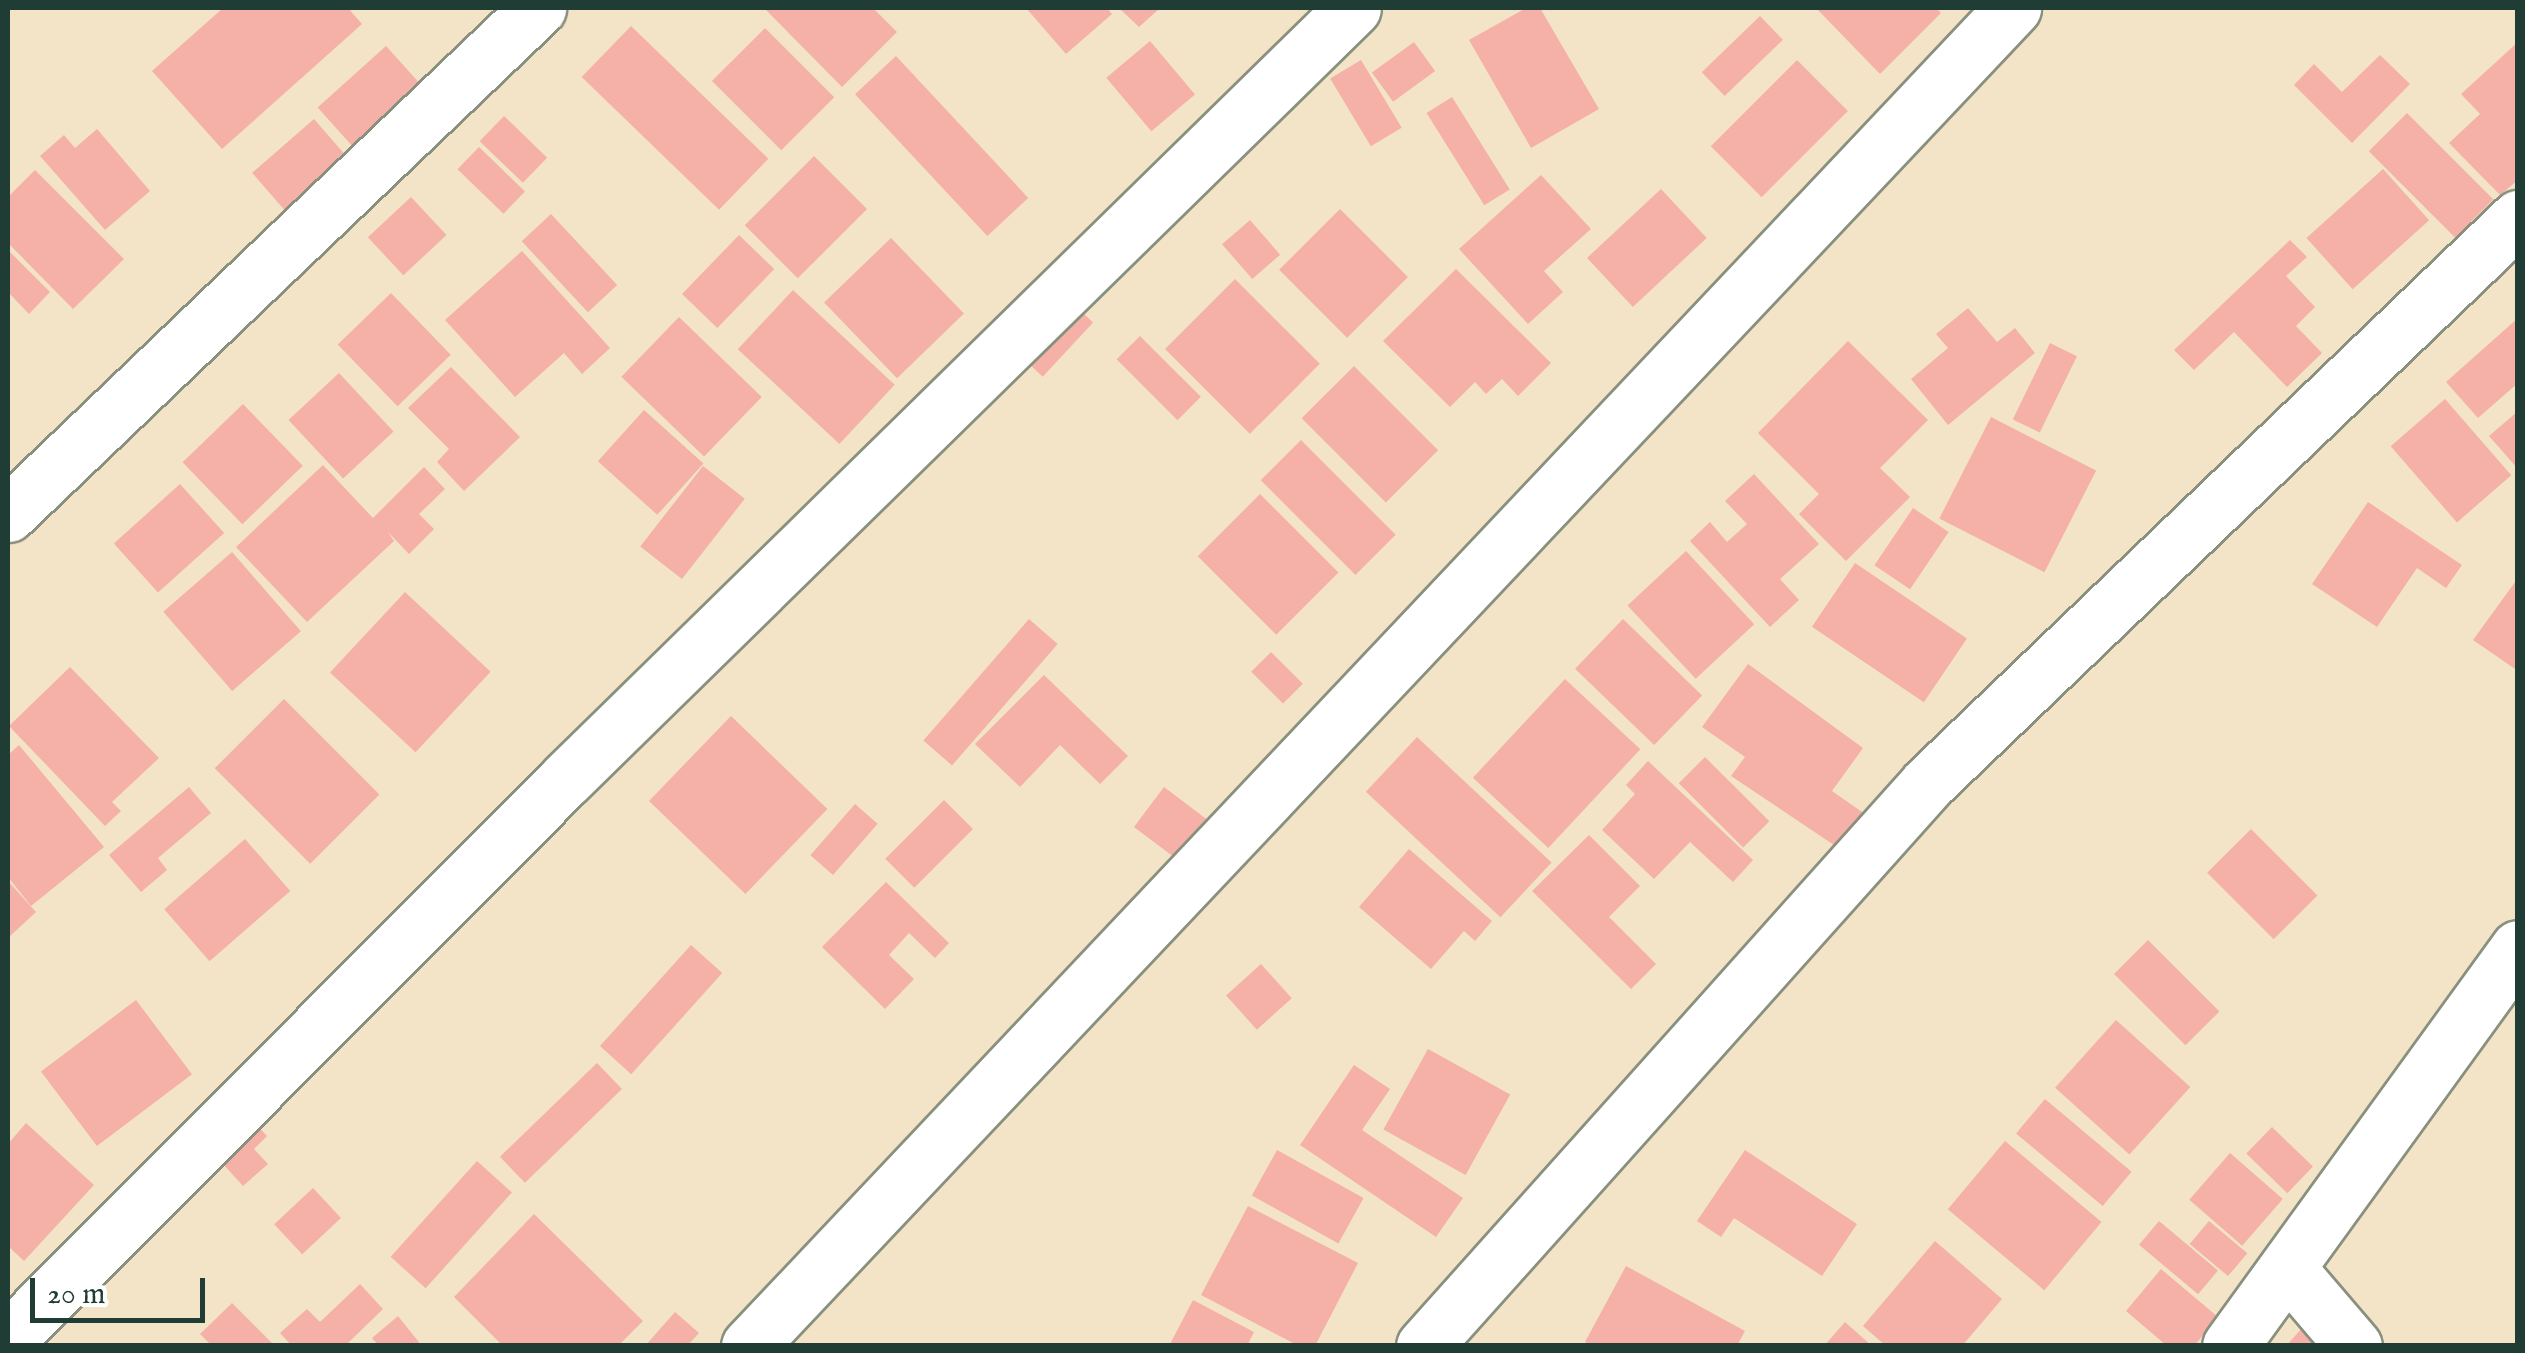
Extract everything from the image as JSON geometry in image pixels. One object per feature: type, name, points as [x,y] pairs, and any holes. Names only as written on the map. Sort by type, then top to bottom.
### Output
[{"type":"street","points":[[8,514],[538,8]]},
{"type":"street","points":[[8,1339],[565,780],[1353,8]]},
{"type":"street","points":[[749,1346],[2013,8]]},
{"type":"street","points":[[1424,1346],[1928,783],[2518,218]]},
{"type":"street","points":[[2230,1346],[2289,1270],[2518,948]]},
{"type":"street","points":[[2289,1270],[2354,1346]]},
{"type":"building","points":[[223,8],[348,8],[362,24],[222,149],[152,71]]},
{"type":"building","points":[[764,8],[873,8],[897,32],[842,87]]},
{"type":"building","points":[[1026,8],[1107,8],[1112,14],[1066,54]]},
{"type":"building","points":[[1119,8],[1160,8],[1139,27]]},
{"type":"building","points":[[1526,8],[1540,8],[1599,109],[1531,148],[1469,40]]},
{"type":"building","points":[[1816,8],[1936,8],[1941,13],[1880,74]]},
{"type":"building","points":[[1760,16],[1783,40],[1725,96],[1702,72]]},
{"type":"building","points":[[631,26],[768,159],[719,210],[582,77]]},
{"type":"building","points":[[765,28],[834,97],[781,150],[712,81]]},
{"type":"building","points":[[1150,41],[1195,95],[1151,131],[1106,78]]},
{"type":"building","points":[[1414,42],[1435,71],[1393,102],[1372,73]]},
{"type":"building","points":[[2518,42],[2518,180],[2500,195],[2449,143],[2480,114],[2461,94]]},
{"type":"building","points":[[386,46],[425,90],[357,151],[318,108]]},
{"type":"building","points":[[2380,55],[2410,84],[2352,143],[2294,85],[2314,64],[2342,92]]},
{"type":"building","points":[[896,56],[1028,198],[987,236],[855,94]]},
{"type":"building","points":[[1361,60],[1402,128],[1371,146],[1330,79]]},
{"type":"building","points":[[1797,60],[1848,111],[1762,197],[1711,146]]},
{"type":"building","points":[[1452,97],[1510,189],[1484,205],[1427,113]]},
{"type":"building","points":[[2407,113],[2493,199],[2455,237],[2369,151]]},
{"type":"building","points":[[504,116],[547,158],[523,183],[480,141]]},
{"type":"building","points":[[314,119],[350,161],[288,214],[252,173]]},
{"type":"building","points":[[97,129],[150,191],[105,230],[40,156],[64,135],[75,148]]},
{"type":"building","points":[[479,147],[525,191],[504,214],[457,169]]},
{"type":"building","points":[[814,156],[867,209],[798,278],[745,225]]},
{"type":"building","points":[[2383,169],[2429,220],[2353,289],[2306,238]]},
{"type":"building","points":[[35,170],[124,259],[73,309],[8,243],[8,197]]},
{"type":"building","points":[[1541,175],[1591,229],[1544,271],[1563,292],[1528,324],[1459,249]]},
{"type":"building","points":[[1661,189],[1707,238],[1633,307],[1587,258]]},
{"type":"building","points":[[411,197],[446,235],[403,275],[368,237]]},
{"type":"building","points":[[1340,209],[1408,277],[1347,338],[1279,270]]},
{"type":"building","points":[[551,214],[617,285],[588,312],[522,241]]},
{"type":"building","points":[[1250,220],[1280,255],[1252,279],[1222,244]]},
{"type":"building","points":[[739,235],[774,269],[717,328],[682,294]]},
{"type":"building","points":[[891,238],[964,314],[897,378],[824,303]]},
{"type":"building","points":[[2290,240],[2307,257],[2286,276],[2315,307],[2296,326],[2322,353],[2287,387],[2234,332],[2194,370],[2174,350]]},
{"type":"building","points":[[8,250],[50,292],[29,314],[8,292]]},
{"type":"building","points":[[522,251],[610,348],[582,374],[564,353],[515,397],[445,320]]},
{"type":"building","points":[[1456,269],[1551,363],[1518,396],[1502,379],[1486,394],[1475,382],[1450,407],[1383,341]]},
{"type":"building","points":[[1235,279],[1320,364],[1250,434],[1165,349]]},
{"type":"building","points":[[793,290],[895,385],[839,444],[738,349]]},
{"type":"building","points":[[391,293],[451,355],[398,406],[338,344]]},
{"type":"building","points":[[1069,300],[1093,323],[1043,377],[1019,354]]},
{"type":"building","points":[[1968,308],[1997,342],[2015,328],[2035,353],[1948,425],[1911,379],[1948,348],[1936,334]]},
{"type":"building","points":[[679,317],[762,397],[704,457],[621,377]]},
{"type":"building","points":[[2518,318],[2518,383],[2478,418],[2446,382]]},
{"type":"building","points":[[1140,336],[1201,397],[1177,420],[1117,359]]},
{"type":"building","points":[[1848,341],[1928,420],[1880,468],[1910,497],[1846,561],[1799,514],[1819,494],[1758,433]]},
{"type":"building","points":[[2050,343],[2077,356],[2040,433],[2013,419]]},
{"type":"building","points":[[1354,366],[1438,450],[1386,502],[1302,418]]},
{"type":"building","points":[[451,367],[520,437],[464,491],[437,462],[449,449],[408,408]]},
{"type":"building","points":[[339,373],[394,432],[343,479],[289,420]]},
{"type":"building","points":[[2445,399],[2511,475],[2457,522],[2391,446]]},
{"type":"building","points":[[243,404],[303,466],[242,524],[183,462]]},
{"type":"building","points":[[644,410],[703,464],[657,515],[598,461]]},
{"type":"building","points":[[2518,411],[2518,469],[2489,436]]},
{"type":"building","points":[[1991,417],[2096,471],[2044,572],[1939,519]]},
{"type":"building","points":[[1301,440],[1396,535],[1355,575],[1261,480]]},
{"type":"building","points":[[323,465],[373,518],[424,467],[445,489],[419,514],[434,529],[409,554],[388,532],[394,541],[307,622],[236,547]]},
{"type":"building","points":[[703,466],[745,499],[682,579],[640,546]]},
{"type":"building","points":[[1754,474],[1819,544],[1780,579],[1799,600],[1770,627],[1690,541],[1710,522],[1727,542],[1747,524],[1725,501]]},
{"type":"building","points":[[180,484],[224,533],[158,593],[114,544]]},
{"type":"building","points":[[1260,494],[1338,572],[1276,635],[1198,556]]},
{"type":"building","points":[[2368,502],[2462,565],[2446,588],[2417,568],[2377,627],[2312,584]]},
{"type":"building","points":[[1913,508],[1949,532],[1910,589],[1874,565]]},
{"type":"building","points":[[1686,551],[1754,624],[1696,679],[1627,606]]},
{"type":"building","points":[[232,552],[301,631],[232,691],[163,612]]},
{"type":"building","points":[[1855,563],[1967,638],[1924,702],[1812,627]]},
{"type":"building","points":[[2518,578],[2518,671],[2473,640]]},
{"type":"building","points":[[405,592],[491,672],[416,752],[330,672]]},
{"type":"building","points":[[1029,619],[1058,644],[952,765],[923,741]]},
{"type":"building","points":[[1623,619],[1702,695],[1654,745],[1575,669]]},
{"type":"building","points":[[1271,652],[1303,684],[1283,704],[1251,672]]},
{"type":"building","points":[[1748,664],[1863,748],[1832,791],[1865,814],[1840,849],[1731,776],[1745,757],[1702,727]]},
{"type":"building","points":[[70,667],[159,758],[112,802],[121,811],[105,826],[9,726]]},
{"type":"building","points":[[1044,675],[1128,756],[1100,784],[1060,745],[1020,787],[975,744]]},
{"type":"building","points":[[1565,679],[1640,749],[1548,848],[1473,778]]},
{"type":"building","points":[[284,699],[379,794],[310,864],[215,768]]},
{"type":"building","points":[[731,716],[827,809],[745,894],[649,801]]},
{"type":"building","points":[[1417,737],[1552,862],[1500,917],[1366,792]]},
{"type":"building","points":[[19,745],[104,847],[31,906],[8,877],[8,755]]},
{"type":"building","points":[[1705,757],[1769,821],[1743,848],[1679,783]]},
{"type":"building","points":[[1648,761],[1753,860],[1733,882],[1690,842],[1654,879],[1602,830],[1635,794],[1626,785]]},
{"type":"building","points":[[189,787],[211,813],[158,858],[167,870],[141,892],[109,855]]},
{"type":"building","points":[[1164,787],[1214,825],[1184,865],[1134,827]]},
{"type":"building","points":[[944,800],[973,829],[914,888],[885,859]]},
{"type":"building","points":[[855,804],[878,824],[833,875],[810,855]]},
{"type":"building","points":[[2251,829],[2317,895],[2274,939],[2207,873]]},
{"type":"building","points":[[1589,835],[1640,886],[1609,917],[1656,964],[1631,989],[1532,891]]},
{"type":"building","points":[[245,839],[290,891],[210,961],[164,909]]},
{"type":"building","points":[[1409,849],[1492,921],[1475,941],[1464,931],[1431,969],[1359,907]]},
{"type":"building","points":[[8,881],[36,912],[8,938]]},
{"type":"building","points":[[886,882],[949,943],[935,958],[909,933],[889,955],[914,979],[885,1009],[822,947]]},
{"type":"building","points":[[2148,940],[2219,1011],[2185,1045],[2114,974]]},
{"type":"building","points":[[691,945],[722,973],[631,1074],[600,1046]]},
{"type":"building","points":[[1261,964],[1292,998],[1257,1030],[1226,995]]},
{"type":"building","points":[[136,1000],[192,1074],[97,1146],[41,1072]]},
{"type":"building","points":[[2116,1020],[2190,1087],[2129,1155],[2055,1088]]},
{"type":"building","points":[[1428,1049],[1510,1095],[1466,1175],[1383,1129]]},
{"type":"building","points":[[597,1063],[622,1089],[525,1183],[500,1157]]},
{"type":"building","points":[[1354,1065],[1390,1089],[1362,1130],[1463,1198],[1436,1237],[1300,1145]]},
{"type":"building","points":[[2045,1099],[2132,1172],[2103,1206],[2016,1133]]},
{"type":"building","points":[[251,1119],[267,1136],[254,1149],[268,1164],[243,1186],[214,1154]]},
{"type":"building","points":[[26,1123],[94,1185],[24,1261],[8,1246],[8,1144]]},
{"type":"building","points":[[2272,1127],[2313,1167],[2287,1193],[2246,1154]]},
{"type":"building","points":[[2005,1141],[2102,1222],[2044,1290],[1948,1209]]},
{"type":"building","points":[[1277,1150],[1364,1198],[1338,1243],[1252,1195]]},
{"type":"building","points":[[1745,1150],[1857,1224],[1822,1276],[1734,1218],[1721,1237],[1697,1221]]},
{"type":"building","points":[[2230,1153],[2283,1199],[2242,1246],[2189,1200]]},
{"type":"building","points":[[477,1161],[512,1192],[426,1288],[391,1257]]},
{"type":"building","points":[[313,1188],[341,1218],[302,1254],[274,1224]]},
{"type":"building","points":[[1248,1206],[1358,1263],[1315,1346],[1299,1346],[1201,1295]]},
{"type":"building","points":[[534,1214],[643,1321],[618,1346],[503,1346],[454,1297]]},
{"type":"building","points":[[2159,1221],[2218,1270],[2198,1294],[2139,1245]]},
{"type":"building","points":[[2209,1221],[2247,1253],[2228,1276],[2190,1244]]},
{"type":"building","points":[[1935,1241],[2002,1299],[1962,1346],[1886,1346],[1863,1326]]},
{"type":"building","points":[[1626,1266],[1745,1331],[1737,1346],[1592,1346],[1585,1342]]},
{"type":"building","points":[[2161,1269],[2218,1317],[2194,1346],[2167,1346],[2126,1311]]},
{"type":"building","points":[[360,1284],[383,1309],[345,1346],[292,1346],[280,1333],[307,1309],[320,1322]]},
{"type":"building","points":[[1193,1300],[1254,1332],[1247,1346],[1169,1346]]},
{"type":"building","points":[[232,1303],[275,1346],[212,1346],[200,1334]]},
{"type":"building","points":[[675,1312],[699,1333],[687,1346],[645,1346]]},
{"type":"building","points":[[398,1316],[422,1346],[379,1346],[372,1338]]},
{"type":"building","points":[[1845,1322],[1872,1346],[1824,1346]]},
{"type":"building","points":[[2303,1327],[2323,1346],[2286,1346]]}]
